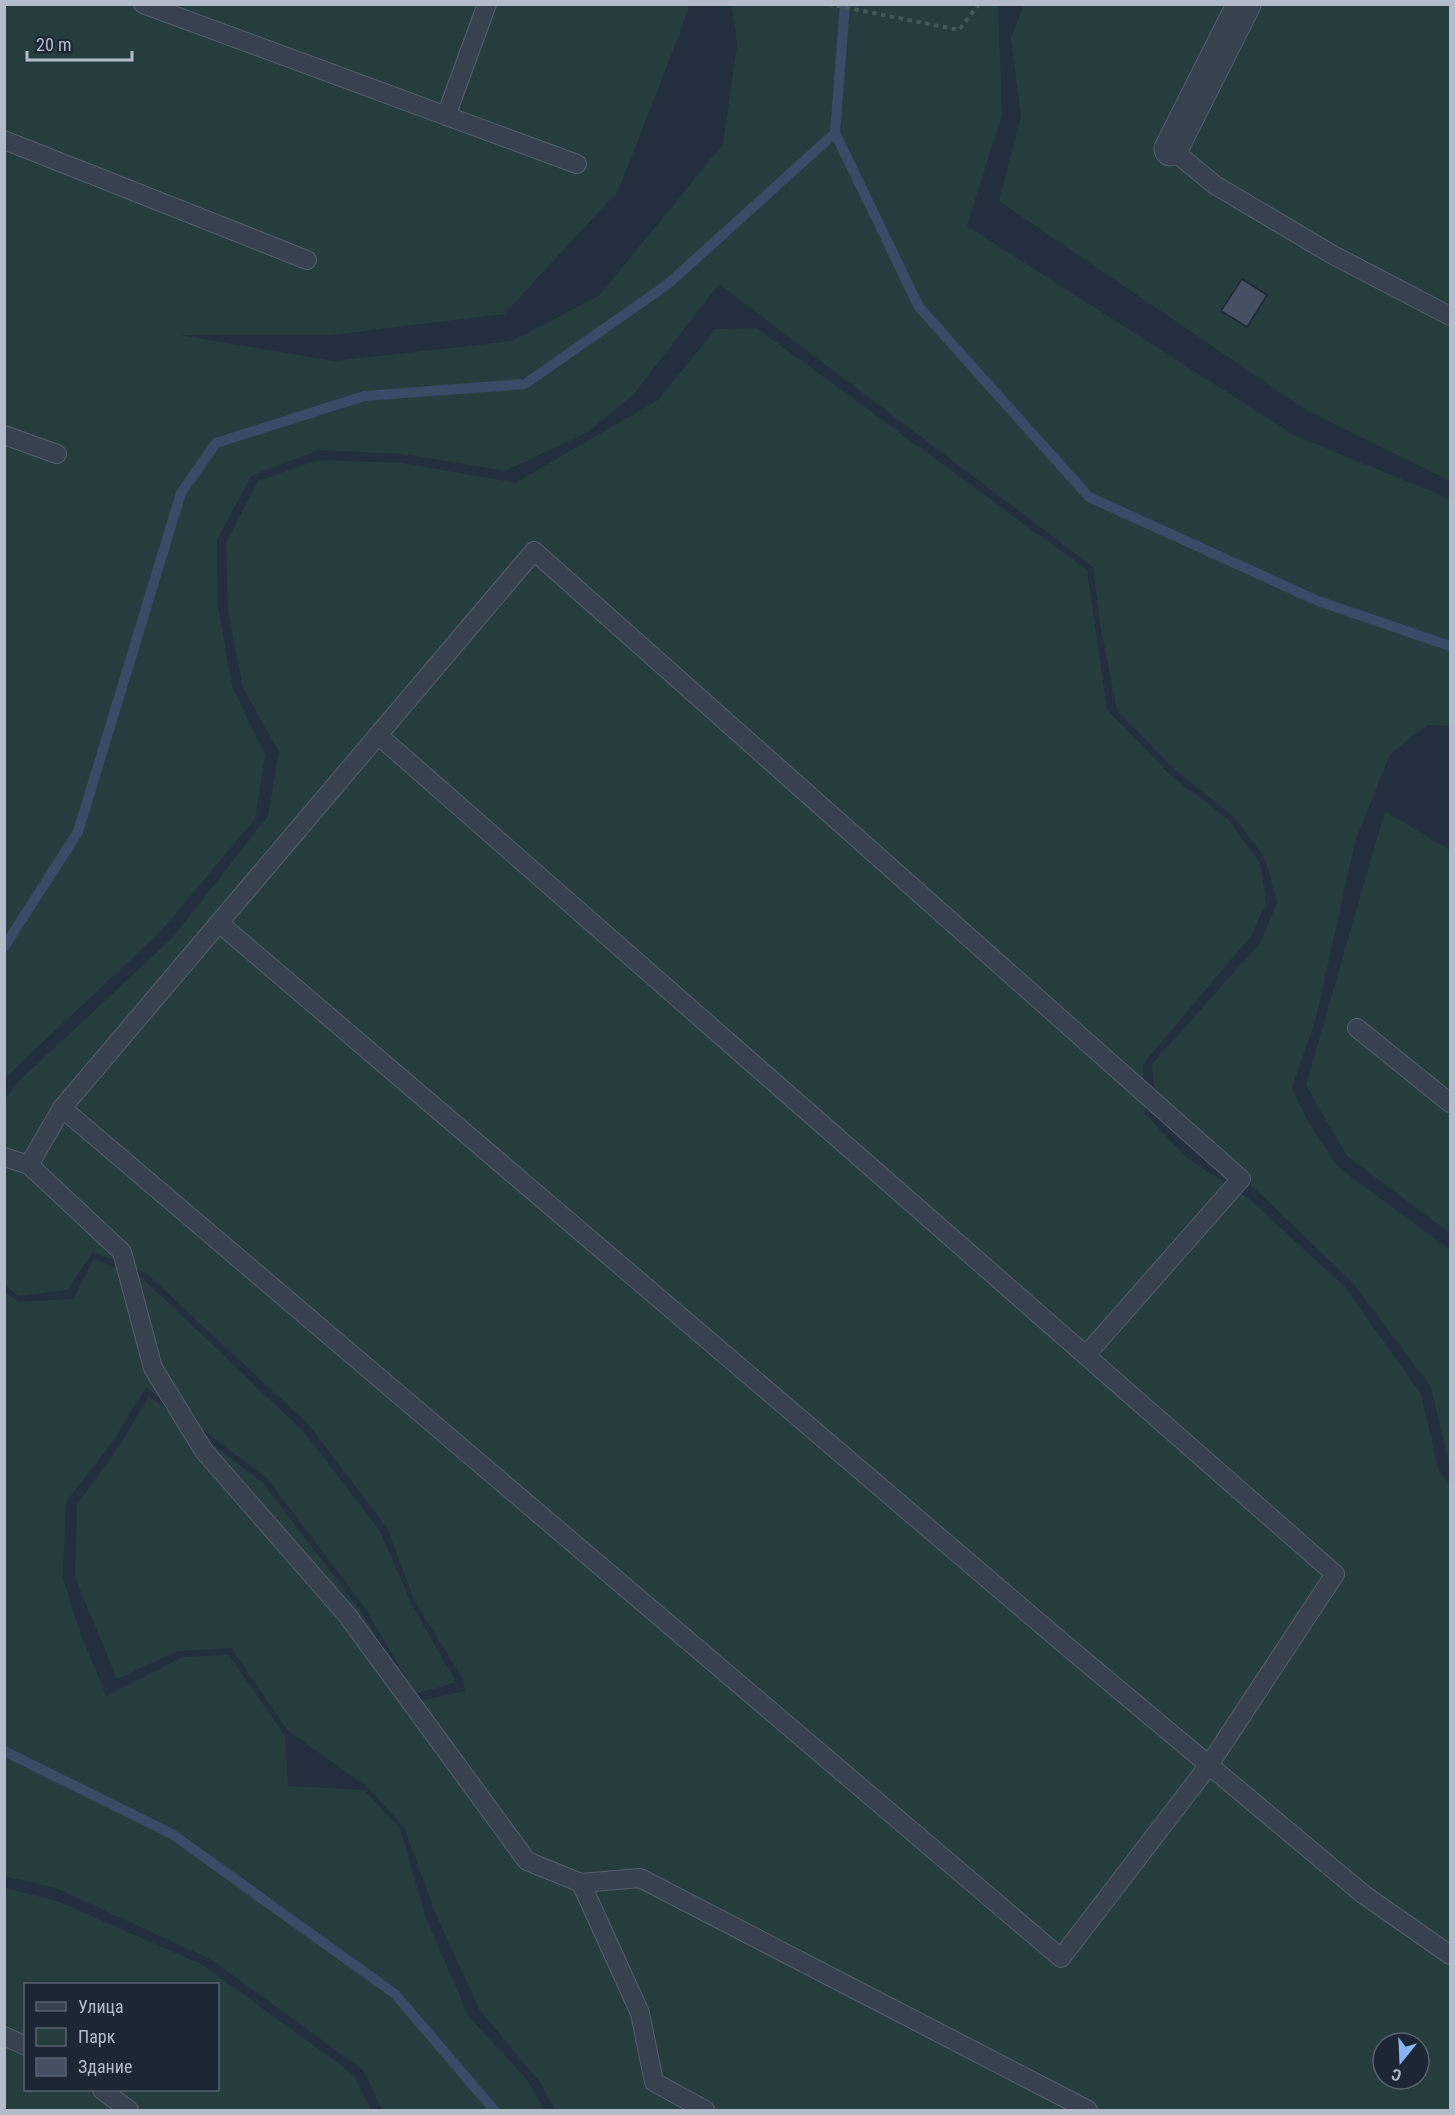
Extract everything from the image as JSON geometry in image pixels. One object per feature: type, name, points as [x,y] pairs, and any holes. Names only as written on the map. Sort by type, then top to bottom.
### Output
[{"type":"street","points":[[1171,149],[1244,4]]},
{"type":"lane","points":[[143,4],[577,164]]},
{"type":"lane","points":[[446,116],[487,4]]},
{"type":"lane","points":[[4,140],[307,260]]},
{"type":"lane","points":[[1171,149],[1215,185],[1313,244],[1450,316]]},
{"type":"lane","points":[[4,435],[57,454]]},
{"type":"lane","points":[[29,1165],[62,1108],[534,551],[1241,1179],[1086,1355]]},
{"type":"lane","points":[[62,1108],[1061,1958],[1209,1765],[1335,1574],[378,735]]},
{"type":"lane","points":[[219,923],[1209,1765],[1363,1894],[1450,1955]]},
{"type":"lane","points":[[1357,1028],[1450,1103]]},
{"type":"lane","points":[[4,1157],[29,1165],[122,1252],[153,1368],[204,1451],[346,1615],[526,1861],[581,1883],[640,1878],[1088,2110]]},
{"type":"lane","points":[[581,1883],[640,2013],[654,2082],[705,2110]]},
{"type":"lane","points":[[4,2036],[24,2045]]},
{"type":"lane","points":[[103,2091],[129,2110]]},
{"type":"path","points":[[828,4],[959,30],[979,4]]},
{"type":"green space","points":[[5,5],[689,5],[618,191],[504,314],[331,335],[180,335],[333,361],[512,341],[600,295],[723,144],[737,45],[732,5],[998,5],[1002,114],[967,226],[1294,435],[1450,499],[1450,726],[1427,725],[1390,754],[1355,842],[1316,1018],[1292,1088],[1308,1121],[1338,1167],[1450,1250],[1450,1468],[1431,1387],[1353,1283],[1257,1191],[1198,1149],[1155,1109],[1152,1064],[1261,942],[1277,902],[1265,858],[1233,816],[1174,769],[1117,710],[1100,624],[1093,567],[719,284],[633,395],[588,432],[505,471],[403,454],[319,450],[251,476],[217,540],[218,607],[232,686],[265,755],[255,819],[161,931],[5,1078]]},
{"type":"green space","points":[[1024,5],[1450,5],[1450,481],[1306,410],[999,201],[1021,116],[1011,37]]},
{"type":"green space","points":[[757,328],[1087,570],[1107,709],[1170,775],[1228,819],[1260,863],[1266,903],[1251,936],[1143,1064],[1145,1114],[1186,1157],[1249,1199],[1345,1287],[1421,1394],[1439,1472],[1450,1484],[1450,2110],[555,2110],[540,2082],[479,2009],[436,1915],[404,1827],[365,1785],[288,1731],[231,1648],[178,1651],[117,1679],[75,1577],[77,1505],[120,1445],[149,1396],[263,1483],[360,1610],[415,1702],[465,1691],[463,1679],[415,1602],[387,1528],[309,1425],[146,1273],[93,1252],[67,1290],[18,1296],[5,1285],[5,1099],[18,1082],[173,937],[268,816],[279,752],[243,688],[228,612],[226,543],[258,481],[318,460],[402,463],[515,483],[658,400],[716,329]]},
{"type":"green space","points":[[1385,811],[1450,850],[1450,1233],[1347,1156],[1306,1085]]},
{"type":"green space","points":[[94,1259],[142,1278],[304,1432],[380,1531],[412,1605],[456,1682],[416,1694],[365,1608],[267,1478],[146,1387],[114,1440],[66,1502],[63,1578],[80,1632],[106,1696],[183,1657],[229,1655],[285,1736],[288,1786],[364,1790],[400,1828],[425,1915],[469,2017],[528,2081],[544,2110],[382,2110],[363,2070],[212,1960],[58,1889],[5,1876],[5,1293],[19,1302],[73,1299]]},
{"type":"green space","points":[[5,1888],[57,1901],[203,1965],[354,2075],[371,2110],[5,2110]]},
{"type":"building","points":[[1242,279],[1267,295],[1247,327],[1221,311]]},
{"type":"waterway","points":[[845,4],[835,133],[919,307],[1089,497],[1318,601],[1450,646]]},
{"type":"waterway","points":[[4,947],[78,832],[181,493],[216,443],[364,396],[525,384],[668,284],[835,133]]},
{"type":"waterway","points":[[4,1751],[172,1834],[395,1994],[494,2110]]}]
